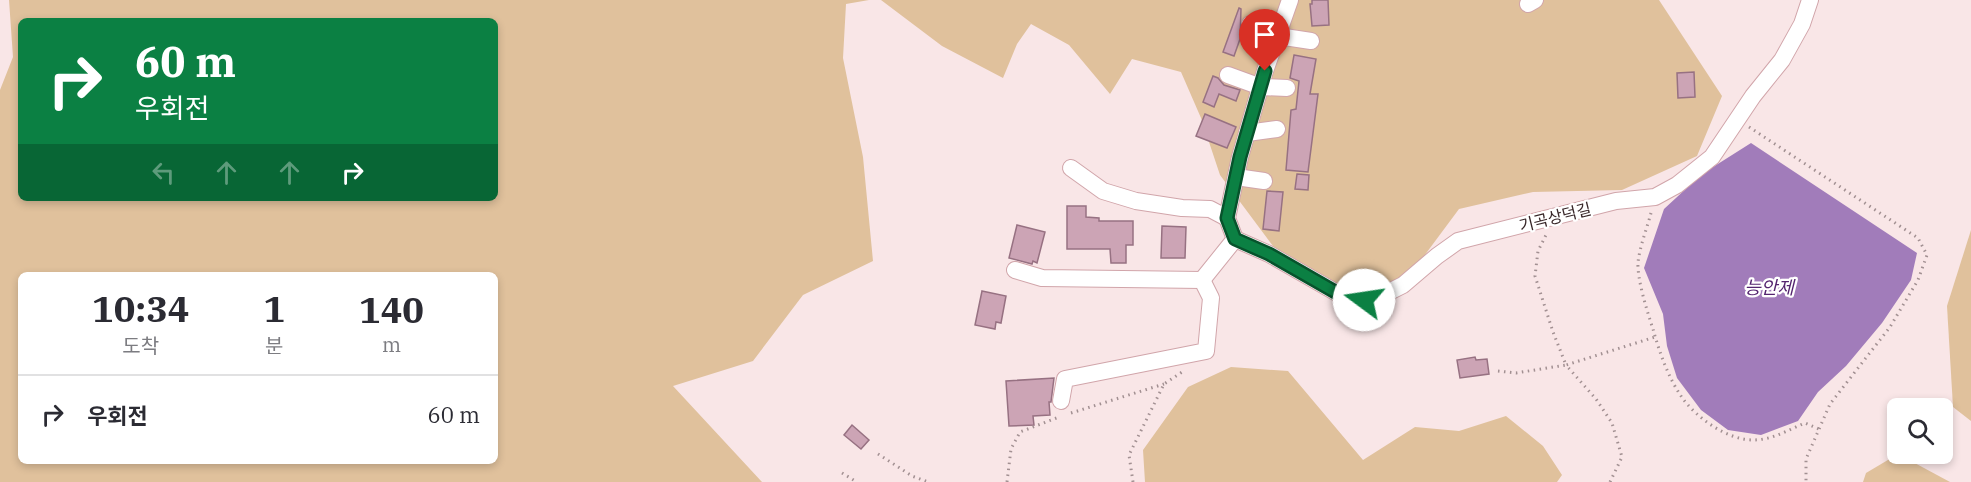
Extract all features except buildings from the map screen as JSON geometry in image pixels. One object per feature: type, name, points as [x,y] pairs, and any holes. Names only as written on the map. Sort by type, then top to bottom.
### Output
[{"type":"street","points":[[1202,280],[1235,239],[1227,218],[1236,177],[1261,87],[1290,0]]},
{"type":"street","name":"기곡상덕길","points":[[1235,239],[1269,254],[1351,301],[1377,298],[1404,285],[1458,241],[1616,201],[1655,197],[1677,185],[1712,157],[1753,96],[1782,60],[1802,24],[1810,0]]},
{"type":"street","points":[[1250,24],[1278,36],[1311,41]]},
{"type":"street","points":[[1228,75],[1261,87],[1287,88]]},
{"type":"street","points":[[1247,133],[1277,129]]},
{"type":"street","points":[[1071,168],[1103,191],[1136,201],[1182,208],[1210,208],[1227,218]]},
{"type":"street","points":[[1236,177],[1264,181]]},
{"type":"street","points":[[1015,270],[1041,278],[1202,280]]},
{"type":"street","points":[[1061,401],[1065,379],[1206,351],[1211,298],[1202,280]]},
{"type":"path","points":[[1737,120],[1918,238],[1927,255],[1918,280],[1890,327],[1830,404],[1806,459],[1806,482]]},
{"type":"path","points":[[1655,197],[1638,262],[1646,306],[1655,337],[1681,396],[1701,417],[1724,433],[1752,440],[1773,437],[1804,423],[1819,429]]},
{"type":"path","points":[[1557,215],[1538,251],[1536,276],[1566,365],[1596,399],[1612,423],[1622,457],[1610,482]]},
{"type":"path","points":[[1498,371],[1516,373],[1566,365],[1655,337]]},
{"type":"path","points":[[1007,482],[1011,449],[1020,432],[1051,419],[1164,384],[1184,371]]},
{"type":"path","points":[[1133,482],[1129,455],[1164,384]]},
{"type":"path","points":[[878,454],[912,476],[928,482]]},
{"type":"path","points":[[842,473],[857,482]]},
{"type":"shaded area","points":[[9,0],[869,0],[846,4],[843,58],[863,157],[873,261],[803,295],[753,361],[673,386],[762,482],[0,482],[0,90],[13,57]]},
{"type":"shaded area","points":[[881,0],[1659,0],[1722,96],[1697,156],[1622,190],[1533,192],[1459,209],[1407,279],[1351,296],[1279,254],[1220,175],[1201,118],[1181,72],[1132,59],[1110,94],[1069,45],[1031,24],[1017,44],[1003,78],[942,46]]},
{"type":"shaded area","points":[[1971,230],[1971,421],[1953,407],[1947,306]]},
{"type":"shaded area","points":[[1231,367],[1288,371],[1363,460],[1415,427],[1459,431],[1506,416],[1543,446],[1562,475],[1557,482],[1145,482],[1143,450],[1188,387]]},
{"type":"shaded area","points":[[1887,461],[1887,464],[1917,464],[1950,482],[1863,482],[1866,473]]},
{"type":"water","name":"능안제","points":[[1751,143],[1917,253],[1911,280],[1882,323],[1846,366],[1818,392],[1798,421],[1761,435],[1728,430],[1701,410],[1677,378],[1667,346],[1663,314],[1644,268],[1664,209],[1702,174]]},
{"type":"route","points":[[1265,71],[1240,157],[1227,218],[1235,239],[1269,254],[1351,301],[1364,300]]}]
